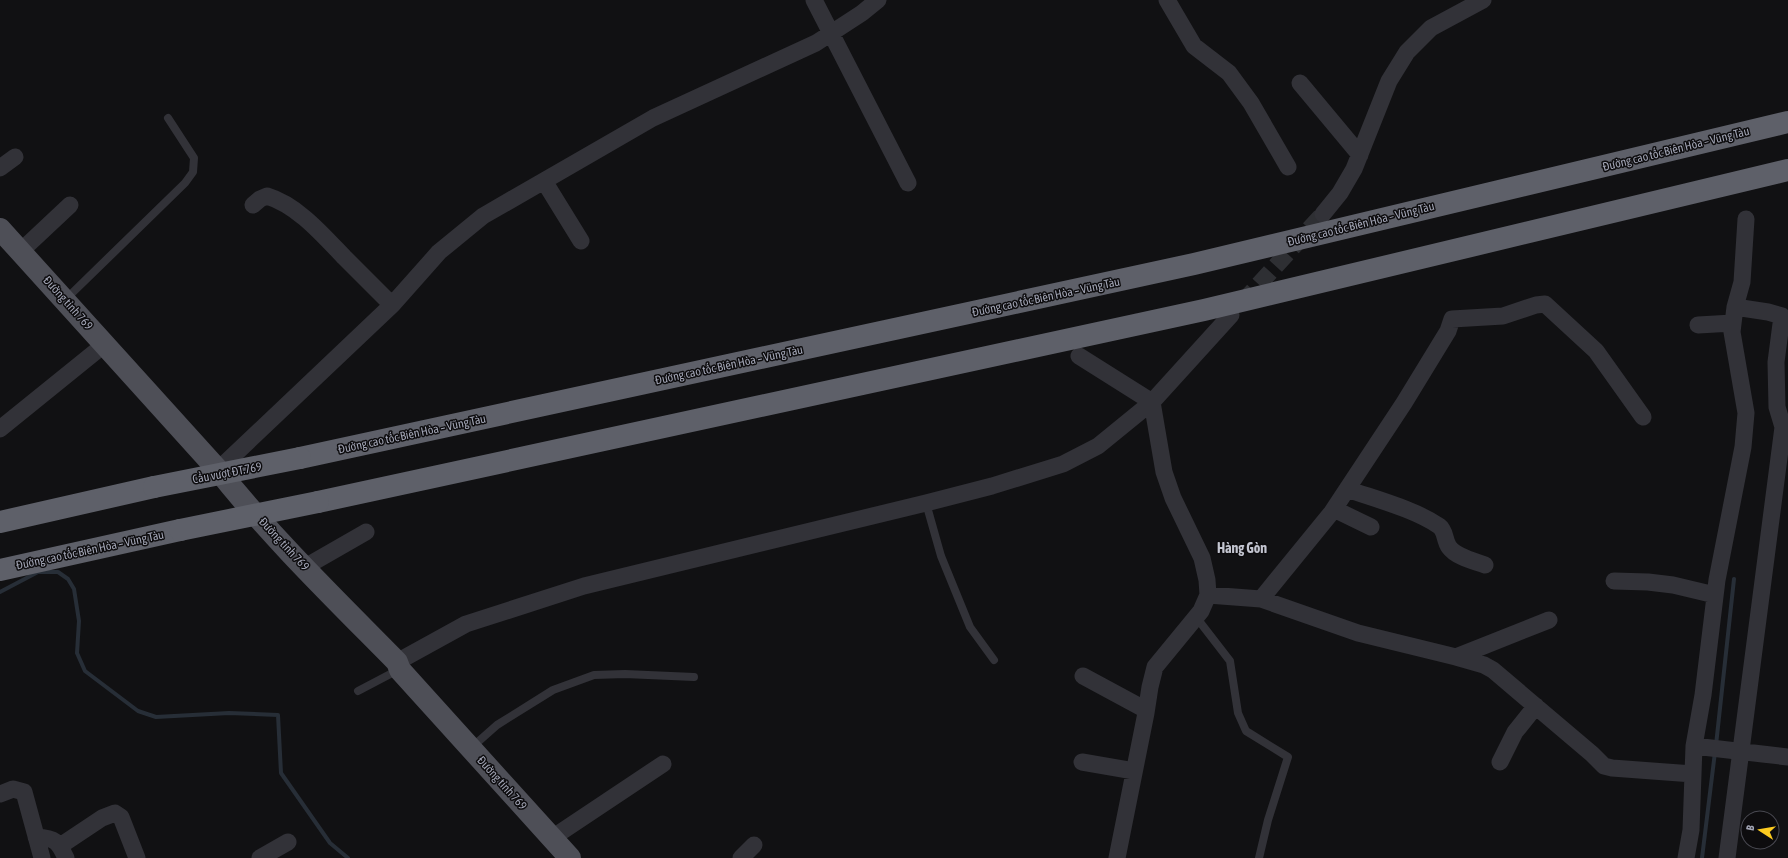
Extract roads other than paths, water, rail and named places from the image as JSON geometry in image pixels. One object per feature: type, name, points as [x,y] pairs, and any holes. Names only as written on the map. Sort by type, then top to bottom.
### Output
[{"type":"highway","name":"Đường cao tốc Biên Hòa – Vũng Tàu","points":[[300,458],[1194,264],[1788,122]]},
{"type":"highway","name":"Đường cao tốc Biên Hòa – Vũng Tàu","points":[[0,570],[1204,310],[1788,170]]},
{"type":"highway","name":"Cầu vượt ĐT.769","points":[[0,522],[300,458]]},
{"type":"main road","name":"Đường tỉnh 769","points":[[0,229],[232,487],[398,666],[570,858]]},
{"type":"street","points":[[814,0],[908,183]]},
{"type":"street","points":[[218,470],[392,305],[439,252],[483,216],[653,118],[736,79],[784,59],[831,35],[878,0]]},
{"type":"street","points":[[1167,0],[1194,46],[1229,73],[1251,103],[1288,167]]},
{"type":"street","points":[[1323,214],[1340,193],[1354,168],[1389,81],[1407,52],[1431,28],[1483,0]]},
{"type":"street","points":[[1300,83],[1360,155]]},
{"type":"street","points":[[0,168],[15,157]]},
{"type":"street","points":[[544,180],[581,241]]},
{"type":"street","points":[[254,205],[266,196],[295,211],[316,229],[392,305]]},
{"type":"street","points":[[21,251],[70,205]]},
{"type":"street","points":[[1686,858],[1690,830],[1693,774],[1715,595],[1743,448],[1746,413],[1732,332],[1742,282],[1746,219]]},
{"type":"street","points":[[1261,599],[1334,509],[1404,403],[1448,331],[1452,319],[1503,316],[1536,305],[1545,304],[1596,351],[1643,418]]},
{"type":"street","points":[[1698,325],[1736,313],[1768,312],[1781,315],[1783,318],[1776,362],[1777,407],[1783,427],[1782,438],[1736,751],[1727,858]]},
{"type":"street","points":[[398,666],[466,624],[584,586],[926,503],[992,486],[1063,464],[1098,446],[1152,402],[1231,315]]},
{"type":"street","points":[[0,430],[105,344]]},
{"type":"street","points":[[1079,356],[1152,402],[1164,472],[1173,498],[1202,558],[1207,580],[1208,595],[1201,611],[1155,666],[1117,858]]},
{"type":"street","points":[[1347,489],[1419,516],[1435,524],[1444,532],[1449,547],[1454,552],[1485,565]]},
{"type":"street","points":[[1334,509],[1371,527]]},
{"type":"street","points":[[305,567],[366,532]]},
{"type":"street","points":[[1614,581],[1654,583],[1715,595]]},
{"type":"street","points":[[1208,595],[1261,599],[1358,633],[1484,665],[1493,670],[1536,706],[1604,766],[1612,768],[1693,774]]},
{"type":"street","points":[[1456,657],[1549,620]]},
{"type":"street","points":[[1083,676],[1146,710]]},
{"type":"street","points":[[1500,762],[1515,732],[1536,706]]},
{"type":"street","points":[[1697,746],[1788,757]]},
{"type":"street","points":[[1082,762],[1134,771]]},
{"type":"street","points":[[552,838],[663,764]]},
{"type":"street","points":[[0,794],[13,789],[24,792],[42,858]]},
{"type":"street","points":[[36,837],[50,838],[63,852],[102,818],[115,813],[121,817],[137,858]]},
{"type":"street","points":[[260,858],[288,842]]},
{"type":"street","points":[[741,858],[754,845]]},
{"type":"lane","points":[[65,300],[185,183],[193,172],[194,158],[168,118]]},
{"type":"lane","points":[[926,503],[941,556],[970,627],[994,660]]},
{"type":"lane","points":[[1196,617],[1230,661],[1238,713],[1246,731],[1288,757],[1268,820],[1259,858]]},
{"type":"lane","points":[[358,691],[398,666]]},
{"type":"lane","points":[[471,748],[497,725],[552,690],[594,675],[625,674],[694,677]]},
{"type":"waterway","points":[[0,592],[38,572],[58,572],[68,579],[74,589],[79,621],[77,653],[85,671],[138,711],[156,717],[229,713],[278,715],[281,773],[330,843],[348,858]]},
{"type":"waterway","points":[[1716,745],[1734,579]]},
{"type":"waterway","points":[[1702,858],[1715,752]]},
{"type":"tunnel","points":[[1242,303],[1323,214]]},
{"type":"district","name":"Hàng Gòn","points":[[1242,548]]}]
